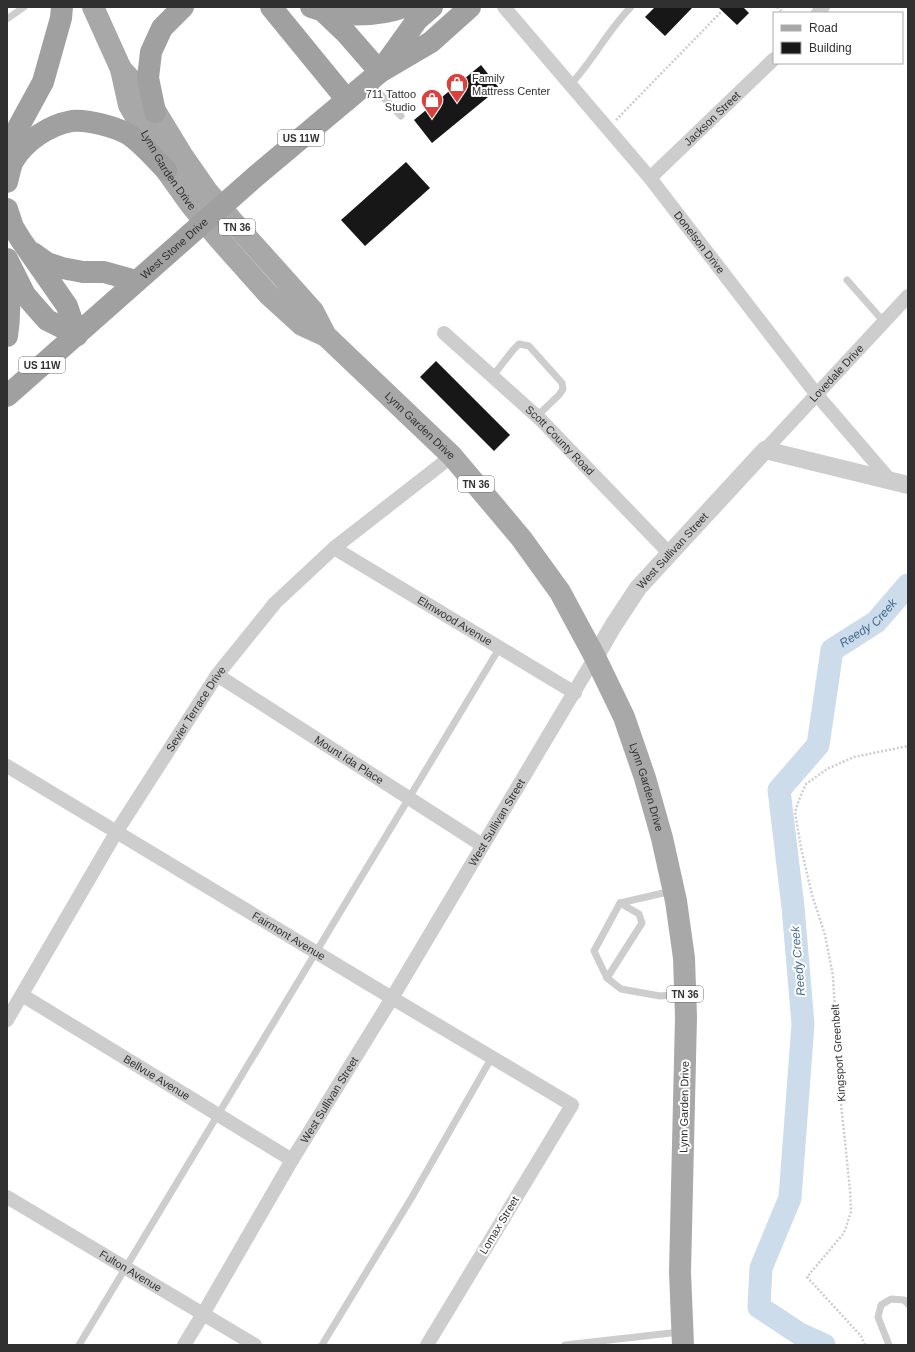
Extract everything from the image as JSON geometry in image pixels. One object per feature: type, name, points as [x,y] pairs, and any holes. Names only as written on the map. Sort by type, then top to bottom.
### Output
[{"type":"highway","points":[[7,148],[43,82],[61,18],[62,7]]},
{"type":"highway","points":[[155,112],[148,78],[151,52],[162,28],[183,7]]},
{"type":"highway","points":[[270,7],[347,100]]},
{"type":"highway","points":[[317,9],[346,15],[381,12],[404,7]]},
{"type":"highway","name":"West Stone Drive","points":[[375,77],[417,20],[432,7]]},
{"type":"highway","name":"West Stone Drive","points":[[7,396],[256,176],[375,77],[431,42],[470,7]]},
{"type":"highway","points":[[317,9],[350,37],[375,77]]},
{"type":"highway","points":[[7,182],[12,162],[24,147],[47,129],[73,121],[101,123],[128,134],[166,170]]},
{"type":"highway","points":[[7,209],[13,227],[21,240],[67,306],[77,334]]},
{"type":"highway","points":[[21,240],[34,254],[47,263],[62,268],[83,272],[104,272],[136,281]]},
{"type":"highway","points":[[7,259],[25,295],[47,320],[77,334]]},
{"type":"highway","points":[[7,282],[10,303],[10,320],[7,336]]},
{"type":"main road","name":"Lynn Garden Drive","points":[[94,7],[121,69],[129,105],[166,170],[209,228],[268,294],[302,325],[326,336]]},
{"type":"main road","name":"Lynn Garden Drive","points":[[121,69],[146,96],[182,155],[207,192],[313,311],[326,336],[452,456],[521,538],[560,592],[595,656],[624,717],[645,778],[662,838],[674,891],[684,958],[685,1057],[680,1272],[682,1338]]},
{"type":"street","name":"Donelson Drive","points":[[504,7],[650,178],[817,395],[890,480]]},
{"type":"street","name":"Jackson Street","points":[[650,178],[773,60]]},
{"type":"street","name":"Lovedale Drive","points":[[765,450],[908,296]]},
{"type":"street","name":"Scott County Road","points":[[444,333],[537,416],[670,554]]},
{"type":"street","points":[[765,450],[908,485]]},
{"type":"street","name":"West Sullivan Street","points":[[184,1345],[204,1314],[292,1160],[392,998],[482,845],[575,693],[613,626],[638,588],[765,450]]},
{"type":"street","name":"Sevier Terrace Drive","points":[[7,1020],[117,832],[217,675],[275,602],[334,548],[452,456]]},
{"type":"street","name":"Elmwood Avenue","points":[[334,548],[575,693]]},
{"type":"street","name":"Mount Ida Place","points":[[217,675],[482,845]]},
{"type":"street","name":"Fairmont Avenue","points":[[7,766],[572,1105]]},
{"type":"street","name":"Bellvue Avenue","points":[[22,995],[292,1160]]},
{"type":"street","name":"Lomax Street","points":[[427,1345],[572,1105]]},
{"type":"street","name":"Fulton Avenue","points":[[7,1197],[255,1345]]},
{"type":"lane","points":[[7,19],[24,7]]},
{"type":"lane","points":[[570,85],[581,74],[606,37],[631,7]]},
{"type":"lane","points":[[375,77],[401,116]]},
{"type":"lane","points":[[847,280],[884,322]]},
{"type":"lane","points":[[492,377],[519,344],[528,346],[562,383],[562,389],[559,395],[537,416]]},
{"type":"lane","points":[[79,1345],[219,1116],[408,798],[500,647]]},
{"type":"lane","points":[[674,891],[620,903],[594,951],[607,978],[621,989],[660,996],[685,994]]},
{"type":"lane","points":[[607,978],[642,923],[639,914],[620,903]]},
{"type":"lane","points":[[322,1345],[412,1197],[492,1057]]},
{"type":"lane","points":[[888,1345],[878,1317],[881,1305],[891,1299],[904,1300],[908,1304]]},
{"type":"lane","points":[[565,1345],[682,1338]]},
{"type":"path","points":[[614,137],[617,133],[615,121],[722,10]]},
{"type":"path","name":"Kingsport Greenbelt","points":[[865,1345],[861,1336],[806,1277],[844,1233],[851,1212],[839,1084],[833,976],[825,934],[812,895],[801,848],[795,812],[806,784],[827,769],[854,757],[908,746]]},
{"type":"building","points":[[655,7],[693,7],[665,36],[645,17]]},
{"type":"building","points":[[718,7],[743,7],[749,13],[737,25]]},
{"type":"building","name":"Family Mattress Center","points":[[481,65],[499,88],[432,143],[414,120]]},
{"type":"building","points":[[406,162],[430,188],[365,246],[341,220]]},
{"type":"building","points":[[436,361],[510,435],[494,451],[420,377]]},
{"type":"waterway","name":"Reedy Creek","points":[[824,1345],[800,1334],[759,1307],[761,1268],[790,1198],[803,1024],[793,907],[779,790],[818,745],[832,650],[876,622],[908,585]]},
{"type":"place","name":"Family Mattress Center","points":[[457,104]]},
{"type":"place","name":"711 Tattoo Studio","points":[[432,120]]}]
